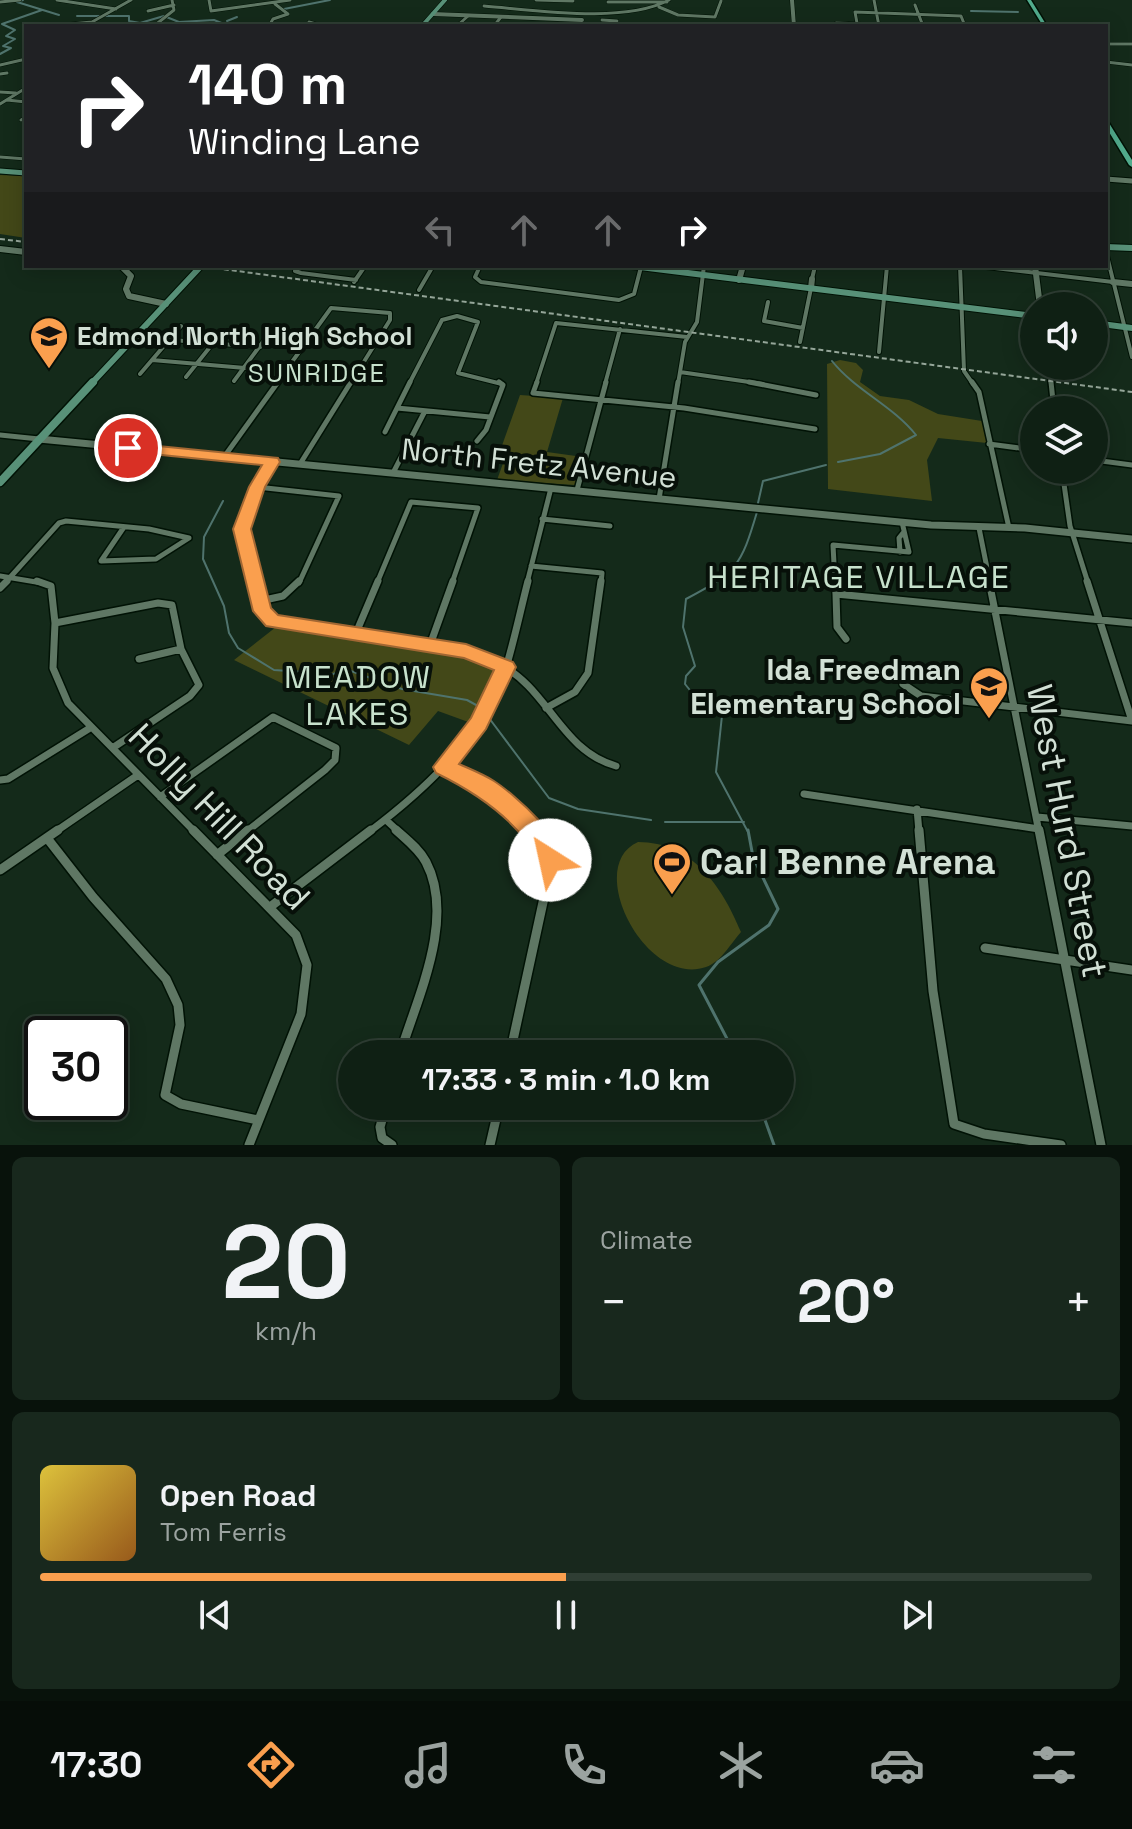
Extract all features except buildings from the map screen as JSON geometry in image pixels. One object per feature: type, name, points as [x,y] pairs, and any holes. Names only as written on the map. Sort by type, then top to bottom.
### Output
[{"type":"main road","points":[[424,24],[445,0]]},
{"type":"main road","points":[[1031,0],[1045,24]]},
{"type":"main road","points":[[1037,9],[1046,24]]},
{"type":"main road","points":[[1108,126],[1129,155],[1132,165]]},
{"type":"main road","points":[[0,171],[24,173]]},
{"type":"main road","points":[[1108,247],[1132,246]]},
{"type":"main road","points":[[0,482],[199,268]]},
{"type":"main road","points":[[651,268],[1020,314]]},
{"type":"main road","points":[[1108,325],[1128,328]]},
{"type":"street","points":[[0,2],[20,0]]},
{"type":"street","points":[[57,0],[117,9]]},
{"type":"street","points":[[83,24],[96,21],[131,0]]},
{"type":"street","points":[[155,24],[173,12],[172,0]]},
{"type":"street","points":[[209,0],[211,11],[290,0]]},
{"type":"street","points":[[536,0],[573,1],[568,10]]},
{"type":"street","points":[[792,0],[794,24]]},
{"type":"street","points":[[874,0],[879,24]]},
{"type":"street","points":[[484,6],[611,12],[659,7],[668,1]]},
{"type":"street","points":[[608,2],[668,1]]},
{"type":"street","points":[[659,7],[678,15],[715,17],[721,1]]},
{"type":"street","points":[[270,24],[273,19],[288,14],[286,9],[275,4]]},
{"type":"street","points":[[148,11],[174,5]]},
{"type":"street","points":[[915,5],[922,24]]},
{"type":"street","points":[[857,23],[855,12],[961,16],[964,24]]},
{"type":"street","points":[[433,14],[582,20]]},
{"type":"street","points":[[459,24],[468,16]]},
{"type":"street","points":[[942,16],[946,24]]},
{"type":"street","points":[[496,24],[501,17]]},
{"type":"street","points":[[529,24],[533,19]]},
{"type":"street","points":[[563,24],[566,20]]},
{"type":"street","points":[[602,20],[618,20],[616,24]]},
{"type":"street","points":[[309,22],[316,24]]},
{"type":"street","points":[[836,24],[868,24]]},
{"type":"street","points":[[1108,44],[1132,44]]},
{"type":"street","points":[[0,65],[24,59]]},
{"type":"street","points":[[1108,62],[1132,65]]},
{"type":"street","points":[[0,74],[7,73]]},
{"type":"street","points":[[0,104],[24,89]]},
{"type":"street","points":[[0,92],[18,93]]},
{"type":"street","points":[[7,100],[24,102]]},
{"type":"street","points":[[0,157],[24,159]]},
{"type":"street","points":[[1108,179],[1132,181]]},
{"type":"street","points":[[0,249],[24,252]]},
{"type":"street","points":[[1108,257],[1128,328],[1132,357]]},
{"type":"street","points":[[123,268],[131,276],[126,289],[129,296],[166,304]]},
{"type":"street","points":[[296,268],[355,281],[364,268]]},
{"type":"street","points":[[419,290],[432,268]]},
{"type":"street","points":[[479,268],[475,277],[481,282],[619,300],[634,294],[636,268]]},
{"type":"street","points":[[659,499],[687,337],[697,322],[704,268]]},
{"type":"street","points":[[739,280],[742,268]]},
{"type":"street","points":[[800,342],[815,268]]},
{"type":"street","points":[[879,352],[887,268]]},
{"type":"street","points":[[960,268],[964,371],[979,392],[1009,528]]},
{"type":"street","points":[[1038,292],[1035,269],[1132,284]]},
{"type":"street","points":[[768,302],[764,321],[803,328]]},
{"type":"street","points":[[224,457],[331,308],[349,307],[392,315],[300,464]]},
{"type":"street","points":[[385,432],[440,324],[446,317],[457,316],[478,322],[458,373],[503,385],[486,430],[477,441]]},
{"type":"street","points":[[687,337],[556,323],[533,393],[674,407],[815,429]]},
{"type":"street","points":[[140,374],[181,326]]},
{"type":"street","points":[[577,490],[620,329]]},
{"type":"street","points":[[186,377],[222,332]]},
{"type":"street","points":[[234,381],[268,335]]},
{"type":"street","points":[[135,337],[260,347]]},
{"type":"street","points":[[152,360],[245,368]]},
{"type":"street","points":[[680,372],[808,391],[816,395]]},
{"type":"street","points":[[397,408],[490,417]]},
{"type":"street","points":[[393,473],[425,411]]},
{"type":"street","name":"North Fretz Avenue","points":[[0,435],[902,522],[1132,539]]},
{"type":"street","points":[[989,444],[1020,448]]},
{"type":"street","points":[[272,462],[257,487],[243,521],[242,540],[263,611],[273,621],[466,652],[506,667],[530,687],[574,747],[599,763],[616,766]]},
{"type":"street","points":[[1108,462],[1132,465]]},
{"type":"street","points":[[903,684],[921,696],[1132,721],[1073,533],[1064,484]]},
{"type":"street","points":[[257,487],[339,496],[297,586],[283,596],[260,601]]},
{"type":"street","points":[[270,907],[423,791],[479,723],[506,667],[551,488]]},
{"type":"street","points":[[356,633],[411,502],[478,508],[430,645]]},
{"type":"street","points":[[542,519],[610,526]]},
{"type":"street","points":[[846,639],[837,627],[833,545],[900,552],[910,550],[902,522]]},
{"type":"street","points":[[0,588],[4,577],[59,523],[124,527],[180,533],[189,538],[156,559],[101,561],[124,527]]},
{"type":"street","name":"West Hurd Street","points":[[979,528],[1101,1145]]},
{"type":"street","points":[[531,566],[602,573],[588,673],[575,692],[546,708]]},
{"type":"street","name":"Holly Hill Road","points":[[4,577],[32,579],[51,586],[55,623],[53,668],[59,687],[90,728],[114,747],[296,935],[306,956],[308,974],[299,1014],[249,1145]]},
{"type":"street","points":[[836,594],[936,601],[1132,623]]},
{"type":"street","points":[[55,623],[167,603],[175,611],[181,649],[197,680],[196,691],[114,747]]},
{"type":"street","points":[[139,659],[181,649]]},
{"type":"street","points":[[160,797],[273,717],[336,748],[338,753],[325,770],[217,855]]},
{"type":"street","points":[[0,780],[16,774],[90,728]]},
{"type":"street","points":[[444,767],[486,787],[549,849],[545,893],[513,1040]]},
{"type":"street","points":[[0,870],[138,775]]},
{"type":"street","points":[[804,794],[1039,829]]},
{"type":"street","points":[[917,809],[933,991],[954,1124],[984,1134],[1061,1145]]},
{"type":"street","points":[[1037,817],[1132,826]]},
{"type":"street","points":[[386,820],[424,859],[438,894],[429,951],[404,1040]]},
{"type":"street","points":[[47,838],[93,897],[166,979],[178,1005],[180,1025],[165,1095],[181,1104],[258,1120]]},
{"type":"street","points":[[985,948],[1132,970]]},
{"type":"street","points":[[382,1120],[382,1138],[392,1145]]},
{"type":"street","points":[[490,1145],[496,1120]]},
{"type":"green space","points":[[0,175],[24,176],[24,238],[0,234]]},
{"type":"green space","points":[[840,360],[856,363],[863,370],[860,382],[880,396],[909,400],[938,414],[982,421],[987,443],[938,438],[927,460],[932,501],[828,489],[827,364]]},
{"type":"green space","points":[[520,395],[563,398],[547,452],[583,457],[575,485],[497,480],[506,455],[499,454]]},
{"type":"green space","points":[[276,627],[462,657],[493,668],[495,675],[471,723],[438,711],[409,745],[234,660]]},
{"type":"green space","name":"Carl Benne Arena","points":[[638,842],[657,844],[689,858],[703,870],[724,899],[741,932],[711,965],[684,969],[662,960],[644,943],[629,921],[620,898],[617,875],[623,855]]},
{"type":"waterway","points":[[23,0],[17,2],[59,15]]},
{"type":"waterway","points":[[284,9],[330,0]]},
{"type":"waterway","points":[[0,54],[11,48],[3,46],[15,39],[6,36],[15,30],[2,24],[42,10]]},
{"type":"waterway","points":[[971,11],[1018,12]]},
{"type":"waterway","points":[[77,16],[99,16]]},
{"type":"waterway","points":[[105,16],[129,16],[129,21],[140,23],[164,16],[179,22],[214,20],[224,24]]},
{"type":"waterway","points":[[227,21],[237,17]]},
{"type":"waterway","points":[[832,361],[916,435],[880,454],[838,462]]},
{"type":"waterway","points":[[758,503],[763,481],[826,465]]},
{"type":"waterway","points":[[223,501],[204,537],[203,559],[224,606],[229,633],[238,648],[274,670],[333,674],[348,670],[402,689],[467,700],[478,706]]},
{"type":"waterway","points":[[743,822],[716,772],[723,706],[693,694],[685,684],[686,676],[695,666],[683,627],[686,599],[716,582],[735,566],[757,512]]},
{"type":"waterway","points":[[489,718],[549,798],[578,809],[651,820]]},
{"type":"waterway","points":[[665,822],[743,822]]},
{"type":"waterway","points":[[743,822],[748,832]]},
{"type":"waterway","points":[[728,1040],[699,985],[718,962],[769,925],[778,909],[753,857],[748,830]]},
{"type":"waterway","points":[[765,1120],[774,1145]]},
{"type":"railway","points":[[0,239],[24,242]]},
{"type":"railway","points":[[215,268],[1132,392]]},
{"type":"place","name":"Edmond North High School","points":[[49,370]]},
{"type":"place","name":"Ida Freedman Elementary School","points":[[989,720]]},
{"type":"place","name":"Carl Benne Arena","points":[[672,896]]},
{"type":"district","name":"SUNRIDGE","points":[[317,373]]},
{"type":"district","name":"HERITAGE VILLAGE","points":[[859,577]]},
{"type":"district","name":"MEADOW LAKES","points":[[358,696]]},
{"type":"route","points":[[128,448],[272,462],[257,487],[242,529],[242,540],[267,618],[466,652],[506,667],[479,723],[444,767],[486,787],[540,838],[549,849],[550,860]]}]
